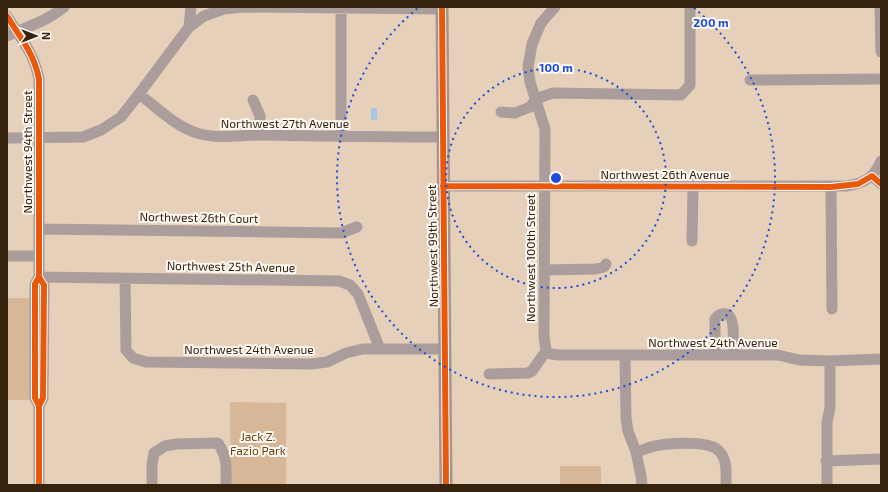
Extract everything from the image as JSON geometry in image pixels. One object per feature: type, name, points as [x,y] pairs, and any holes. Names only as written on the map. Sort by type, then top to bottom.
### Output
[{"type":"main road","name":"Northwest 99th Street","points":[[442,8],[446,485]]},
{"type":"street","points":[[12,34],[41,22],[56,14],[64,7]]},
{"type":"street","points":[[189,27],[191,7]]},
{"type":"street","points":[[7,138],[83,137],[101,130],[121,117],[189,27],[204,16],[224,10],[242,7],[442,8]]},
{"type":"street","name":"Northwest 100th Street","points":[[546,351],[544,336],[545,129],[530,82],[528,67],[532,44],[541,23],[555,7]]},
{"type":"street","points":[[501,112],[515,113],[530,107],[536,98],[553,93],[681,95],[690,85],[690,7]]},
{"type":"street","points":[[880,7],[881,52]]},
{"type":"street","points":[[340,137],[341,8]]},
{"type":"street","name":"Northwest 94th Street","points":[[7,16],[12,34],[30,52],[37,67],[40,93],[39,277],[44,285],[43,398],[39,406],[39,485]]},
{"type":"street","points":[[750,80],[881,79]]},
{"type":"street","name":"Northwest 27th Avenue","points":[[139,94],[180,126],[195,133],[212,136],[260,135],[443,137]]},
{"type":"street","points":[[253,100],[260,116],[260,135]]},
{"type":"street","points":[[881,161],[878,170],[872,176],[881,184]]},
{"type":"street","name":"Northwest 26th Avenue","points":[[444,186],[831,187],[858,184],[872,176]]},
{"type":"street","points":[[692,241],[693,186]]},
{"type":"street","points":[[831,187],[832,309]]},
{"type":"street","name":"Northwest 26th Court","points":[[39,229],[341,233],[357,227]]},
{"type":"street","points":[[7,256],[39,256]]},
{"type":"street","points":[[544,270],[596,269],[604,267],[606,264]]},
{"type":"street","name":"Northwest 25th Avenue","points":[[39,277],[339,281],[350,285],[358,294],[380,349]]},
{"type":"street","name":"Northwest 24th Avenue","points":[[125,278],[126,350],[133,358],[146,362],[311,364],[326,362],[346,353],[363,349],[445,349]]},
{"type":"street","points":[[715,355],[715,319],[719,314],[725,313],[730,316],[733,322],[733,355]]},
{"type":"street","points":[[489,374],[528,373],[546,351]]},
{"type":"street","name":"Northwest 24th Avenue","points":[[546,351],[551,354],[559,355],[778,355],[799,360],[830,361],[881,359]]},
{"type":"street","points":[[625,356],[626,418],[628,431],[636,452],[642,485]]},
{"type":"street","points":[[827,485],[826,460],[827,422],[830,408],[830,361]]},
{"type":"street","points":[[152,485],[152,465],[154,453],[165,446],[176,444],[218,442],[225,455],[226,485]]},
{"type":"street","points":[[636,452],[662,445],[705,444],[717,449],[726,462],[726,485]]},
{"type":"street","points":[[826,460],[881,459]]},
{"type":"green space","points":[[7,298],[31,298],[31,400],[7,400]]},
{"type":"green space","name":"Jack Z. Fazio Park","points":[[230,402],[286,403],[286,485],[231,485]]},
{"type":"green space","points":[[560,466],[601,466],[601,485],[560,485]]},
{"type":"water","points":[[371,108],[377,108],[377,120],[371,120]]},
{"type":"cycle path","points":[[442,7],[446,485]]},
{"type":"cycle path","points":[[7,16],[34,61],[39,79],[39,277],[35,284],[35,398],[39,406],[39,485]]},
{"type":"cycle path","points":[[443,186],[831,187],[858,184],[872,176],[881,184]]},
{"type":"cycle path","points":[[39,277],[44,285],[43,398],[39,406]]}]
